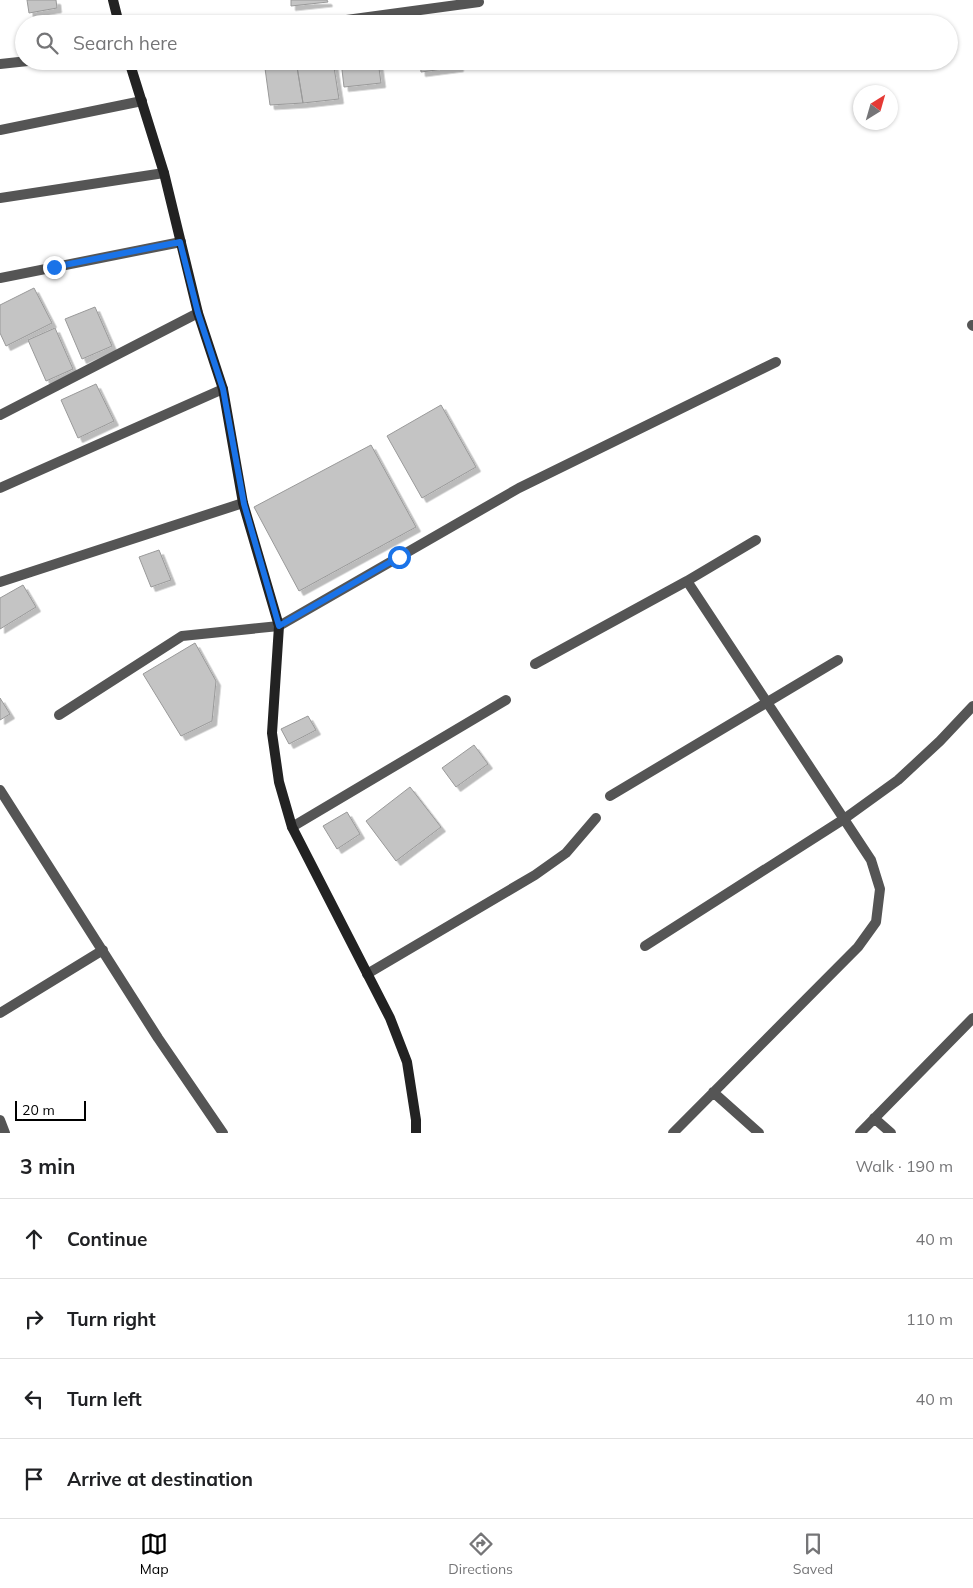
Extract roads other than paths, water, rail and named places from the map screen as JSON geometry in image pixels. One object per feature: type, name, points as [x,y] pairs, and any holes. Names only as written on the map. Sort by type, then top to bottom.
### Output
[{"type":"street","points":[[113,0],[117,15]]},
{"type":"street","points":[[383,15],[478,2]]},
{"type":"street","points":[[0,64],[15,62]]},
{"type":"street","points":[[132,70],[164,173],[198,313],[223,389],[244,504],[279,626],[272,733],[279,782],[292,827],[390,1018],[407,1062],[416,1120],[416,1133]]},
{"type":"street","points":[[0,130],[142,101]]},
{"type":"street","points":[[0,198],[164,173]]},
{"type":"street","points":[[0,278],[180,242]]},
{"type":"street","points":[[0,415],[198,313]]},
{"type":"street","points":[[59,715],[182,636],[279,626],[519,488],[776,362]]},
{"type":"street","points":[[0,488],[223,389]]},
{"type":"street","points":[[0,582],[244,504]]},
{"type":"street","points":[[535,664],[687,581],[756,540]]},
{"type":"street","points":[[673,1133],[858,947],[876,922],[880,889],[871,860],[687,581]]},
{"type":"street","points":[[610,796],[766,701],[838,660]]},
{"type":"street","points":[[292,827],[506,700]]},
{"type":"street","points":[[645,946],[844,819],[898,780],[940,741],[973,706]]},
{"type":"street","points":[[0,790],[158,1038],[223,1133]]},
{"type":"street","points":[[367,974],[535,875],[566,853],[596,818]]},
{"type":"street","points":[[0,1013],[103,950]]},
{"type":"street","points":[[860,1133],[973,1018]]},
{"type":"street","points":[[714,1092],[759,1133]]},
{"type":"street","points":[[874,1118],[891,1133]]},
{"type":"street","points":[[0,1120],[6,1133]]}]
